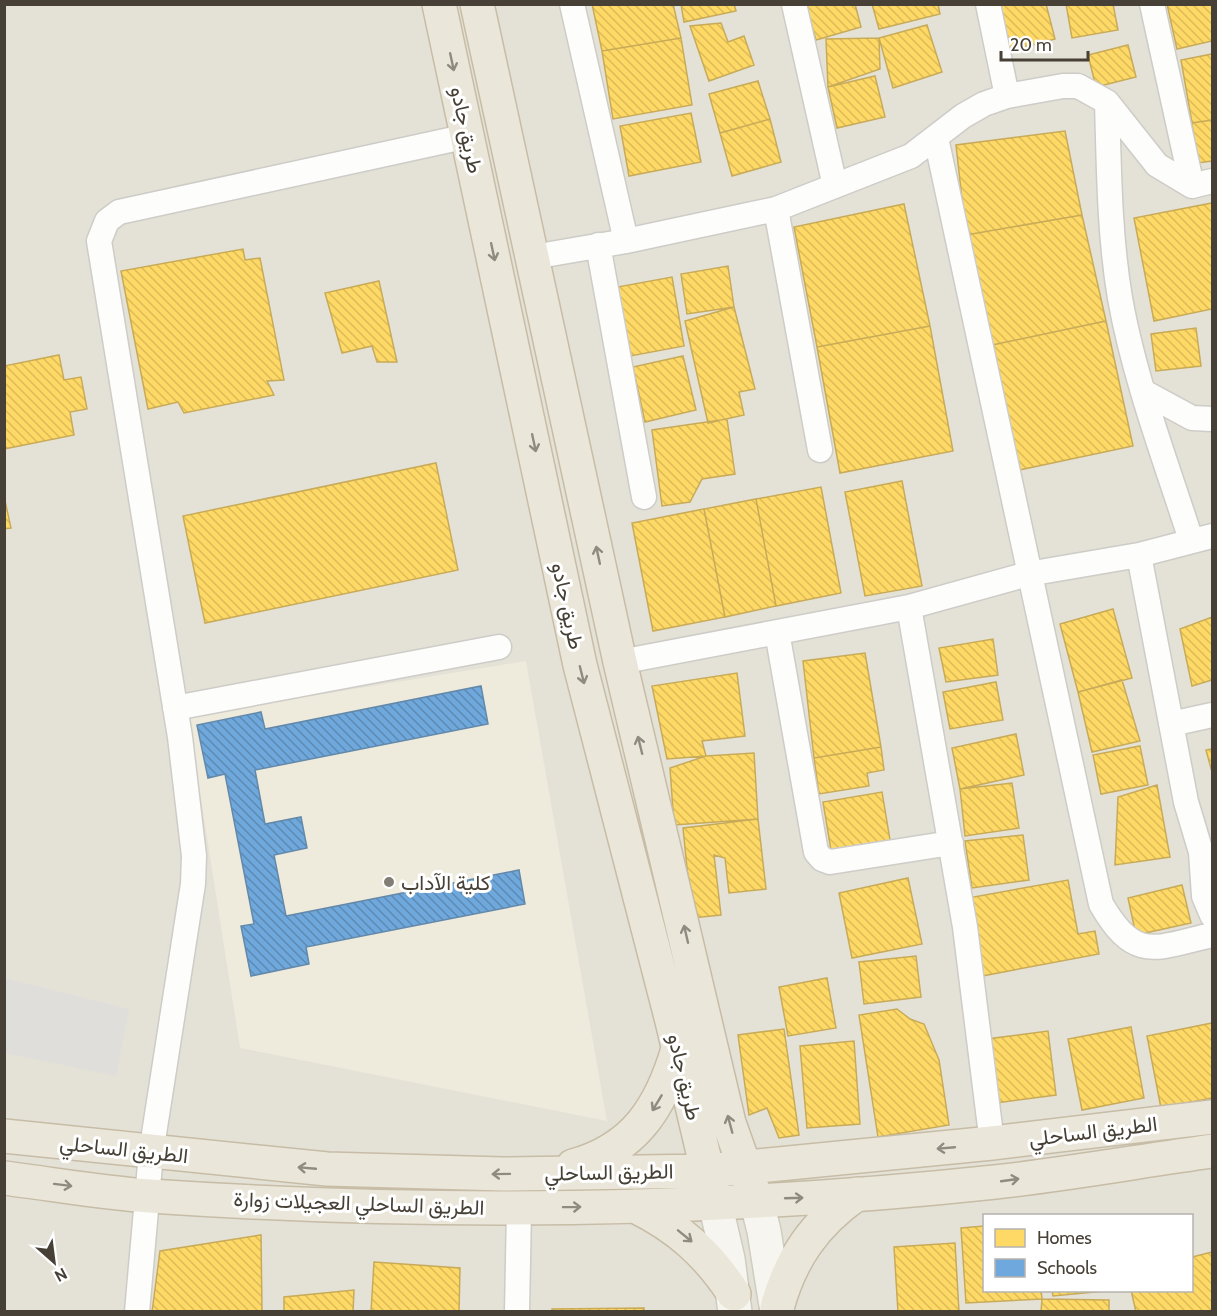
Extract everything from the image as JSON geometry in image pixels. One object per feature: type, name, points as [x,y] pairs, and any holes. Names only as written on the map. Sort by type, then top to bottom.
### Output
[{"type":"highway","name":"طريق جادو","points":[[439,4],[580,665],[715,1203]]},
{"type":"highway","name":"طريق جادو","points":[[477,4],[620,662],[720,1083],[743,1166],[756,1199]]},
{"type":"highway","points":[[554,1172],[590,1161],[622,1143],[648,1117],[668,1085],[678,1049]]},
{"type":"highway","name":"الطريق الساحلي","points":[[4,1136],[151,1153],[327,1169],[482,1174],[707,1171],[992,1143],[1212,1117]]},
{"type":"highway","name":"الطريق الساحلي","points":[[715,1203],[997,1182],[1212,1151]]},
{"type":"highway","name":"الطريق الساحلي العجيلات زوارة","points":[[4,1178],[147,1196],[334,1204],[519,1208],[715,1203]]},
{"type":"highway","points":[[777,1310],[783,1285],[805,1243],[837,1208],[857,1194]]},
{"type":"highway","points":[[635,1206],[682,1233],[720,1272],[735,1303]]},
{"type":"street","points":[[572,4],[626,241]]},
{"type":"street","points":[[794,4],[835,186]]},
{"type":"street","points":[[988,4],[1007,96]]},
{"type":"street","points":[[1152,4],[1202,184]]},
{"type":"street","points":[[533,257],[626,241],[776,208],[910,156],[963,116],[984,104],[1007,96],[1063,86],[1078,86],[1107,102],[1157,165],[1202,184]]},
{"type":"street","points":[[620,662],[909,607],[1028,574],[1139,555],[1202,538],[1144,392],[1120,299],[1110,218],[1107,102]]},
{"type":"street","points":[[137,1311],[151,1153],[193,884],[194,856],[175,708],[102,274],[99,240],[107,221],[119,212],[468,136]]},
{"type":"street","points":[[936,138],[1028,574],[1101,904],[1113,925],[1135,945],[1156,948],[1212,935]]},
{"type":"street","points":[[776,208],[820,450]]},
{"type":"street","points":[[598,245],[645,497]]},
{"type":"street","points":[[1144,392],[1192,418],[1212,419]]},
{"type":"street","points":[[1139,555],[1186,802],[1201,852],[1210,902]]},
{"type":"street","points":[[909,607],[951,843],[992,1143]]},
{"type":"street","points":[[777,632],[816,852],[822,860],[830,862],[951,843]]},
{"type":"street","points":[[175,708],[499,647]]},
{"type":"street","points":[[1171,724],[1212,715]]},
{"type":"street","points":[[756,1199],[777,1310]]},
{"type":"street","points":[[715,1203],[735,1303]]},
{"type":"street","points":[[518,1311],[519,1208]]},
{"type":"shaded area","points":[[5,5],[1212,5],[1212,1311],[5,1312]]},
{"type":"shaded area","name":"كلية الآداب","points":[[526,661],[607,1121],[240,1048],[188,716]]},
{"type":"shaded area","points":[[5,978],[129,1009],[116,1076],[5,1053]]},
{"type":"building: Homes","points":[[592,4],[673,4],[681,38],[602,51]]},
{"type":"building: Homes","points":[[681,4],[734,4],[736,11],[684,22]]},
{"type":"building: Homes","points":[[855,4],[861,27],[816,40],[806,6]]},
{"type":"building: Homes","points":[[872,4],[938,4],[940,14],[879,29]]},
{"type":"building: Homes","points":[[998,4],[1046,4],[1055,39],[1010,51]]},
{"type":"building: Homes","points":[[1066,4],[1113,4],[1118,30],[1072,38]]},
{"type":"building: Homes","points":[[1167,4],[1212,4],[1212,41],[1177,49]]},
{"type":"building: Homes","points":[[721,23],[728,42],[744,36],[754,65],[709,81],[690,26]]},
{"type":"building: Homes","points":[[927,25],[942,72],[893,88],[879,38]]},
{"type":"building: Homes","points":[[681,38],[692,105],[613,119],[602,51]]},
{"type":"building: Homes","points":[[879,38],[880,69],[828,87],[826,39]]},
{"type":"building: Homes","points":[[1128,45],[1136,77],[1096,87],[1088,55]]},
{"type":"building: Homes","points":[[1212,54],[1212,120],[1192,123],[1181,60]]},
{"type":"building: Homes","points":[[875,76],[885,117],[837,128],[828,87]]},
{"type":"building: Homes","points":[[758,81],[770,119],[720,133],[709,94]]},
{"type":"building: Homes","points":[[691,113],[701,162],[629,176],[620,126]]},
{"type":"building: Homes","points":[[770,119],[781,162],[732,176],[720,133]]},
{"type":"building: Homes","points":[[1212,120],[1212,161],[1197,163],[1192,123]]},
{"type":"building: Homes","points":[[1065,131],[1082,215],[966,235],[956,145]]},
{"type":"building: Homes","points":[[1212,203],[1212,309],[1154,321],[1134,218]]},
{"type":"building: Homes","points":[[904,204],[930,326],[817,347],[794,227]]},
{"type":"building: Homes","points":[[1082,215],[1106,321],[992,345],[966,235]]},
{"type":"building: Homes","points":[[243,249],[245,260],[260,258],[284,380],[267,381],[274,395],[184,413],[178,402],[148,409],[121,271]]},
{"type":"building: Homes","points":[[728,266],[734,307],[687,314],[681,274]]},
{"type":"building: Homes","points":[[672,277],[684,346],[625,357],[612,288]]},
{"type":"building: Homes","points":[[379,281],[397,362],[377,362],[372,346],[342,353],[325,293]]},
{"type":"building: Homes","points":[[734,307],[755,389],[739,392],[744,415],[708,423],[685,321]]},
{"type":"building: Homes","points":[[1106,321],[1133,446],[1019,470],[992,345]]},
{"type":"building: Homes","points":[[930,326],[953,451],[840,473],[817,347]]},
{"type":"building: Homes","points":[[1196,328],[1201,366],[1156,371],[1151,334]]},
{"type":"building: Homes","points":[[59,355],[64,380],[81,377],[87,409],[70,412],[74,435],[4,449],[4,366]]},
{"type":"building: Homes","points":[[683,356],[696,410],[645,422],[633,367]]},
{"type":"building: Homes","points":[[727,419],[735,474],[702,479],[690,502],[662,506],[652,430]]},
{"type":"building: Homes","points":[[436,463],[458,570],[205,623],[183,516]]},
{"type":"building: Homes","points":[[902,481],[922,586],[865,596],[845,492]]},
{"type":"building: Homes","points":[[821,487],[841,593],[776,606],[756,499]]},
{"type":"building: Homes","points":[[4,496],[11,528],[4,529]]},
{"type":"building: Homes","points":[[756,499],[776,606],[725,617],[704,509]]},
{"type":"building: Homes","points":[[704,509],[725,617],[653,631],[632,523]]},
{"type":"building: Homes","points":[[1113,609],[1132,678],[1078,692],[1060,624]]},
{"type":"building: Homes","points":[[1212,617],[1212,680],[1192,686],[1180,629]]},
{"type":"building: Homes","points":[[993,639],[998,675],[946,682],[939,648]]},
{"type":"building: Homes","points":[[865,653],[881,747],[814,758],[803,661]]},
{"type":"building: Homes","points":[[737,673],[745,736],[702,741],[706,756],[667,759],[652,686]]},
{"type":"building: Homes","points":[[1122,680],[1140,741],[1092,752],[1078,692]]},
{"type":"building: Homes","points":[[996,682],[1003,720],[950,729],[943,692]]},
{"type":"building: Homes","points":[[1016,734],[1024,775],[960,789],[952,748]]},
{"type":"building: Homes","points":[[1140,746],[1148,785],[1101,794],[1093,755]]},
{"type":"building: Homes","points":[[881,747],[884,770],[867,773],[869,786],[819,794],[814,758]]},
{"type":"building: Homes","points":[[1212,749],[1212,772],[1206,750]]},
{"type":"building: Homes","points":[[754,753],[758,819],[674,825],[670,768],[706,756]]},
{"type":"building: Homes","points":[[1012,783],[1019,828],[965,836],[960,789]]},
{"type":"building: Homes","points":[[1157,785],[1170,857],[1115,865],[1118,797]]},
{"type":"building: Homes","points":[[882,792],[891,846],[832,856],[823,802]]},
{"type":"building: Homes","points":[[758,819],[766,889],[729,893],[725,858],[714,855],[721,915],[692,918],[683,828]]},
{"type":"building: Homes","points":[[1023,835],[1029,880],[972,888],[965,841]]},
{"type":"building: Homes","points":[[908,878],[922,944],[852,958],[839,893]]},
{"type":"building: Homes","points":[[1068,880],[1078,934],[1095,931],[1099,954],[982,976],[968,898]]},
{"type":"building: Homes","points":[[1182,885],[1191,923],[1136,935],[1128,898]]},
{"type":"building: Homes","points":[[916,956],[921,997],[864,1004],[859,962]]},
{"type":"building: Homes","points":[[827,978],[836,1028],[788,1036],[779,987]]},
{"type":"building: Homes","points":[[897,1009],[910,1019],[924,1024],[939,1060],[949,1125],[878,1137],[859,1015]]},
{"type":"building: Homes","points":[[1212,1023],[1212,1098],[1161,1108],[1147,1036]]},
{"type":"building: Homes","points":[[1131,1027],[1144,1098],[1082,1110],[1068,1039]]},
{"type":"building: Homes","points":[[784,1029],[799,1135],[779,1138],[767,1108],[749,1115],[738,1035]]},
{"type":"building: Homes","points":[[1048,1031],[1056,1095],[996,1103],[987,1039]]},
{"type":"building: Homes","points":[[854,1041],[860,1124],[807,1128],[800,1046]]},
{"type":"building: Homes","points":[[983,1226],[983,1292],[1041,1292],[1042,1299],[966,1303],[961,1228]]},
{"type":"building: Homes","points":[[261,1235],[262,1312],[152,1312],[160,1251]]},
{"type":"building: Homes","points":[[955,1243],[959,1312],[898,1312],[894,1247]]},
{"type":"building: Homes","points":[[1212,1252],[1212,1312],[1136,1312],[1131,1292],[1193,1292],[1193,1257]]},
{"type":"building: Homes","points":[[374,1262],[460,1268],[459,1312],[371,1312]]},
{"type":"building: Homes","points":[[354,1290],[353,1312],[284,1312],[284,1297]]},
{"type":"building: Homes","points":[[1052,1292],[1095,1292],[1053,1296]]},
{"type":"building: Homes","points":[[1042,1299],[1109,1300],[1109,1312],[1041,1312]]},
{"type":"building: Homes","points":[[644,1308],[644,1312],[552,1312],[552,1309]]},
{"type":"building: Schools","points":[[481,686],[488,724],[255,770],[265,824],[301,817],[307,848],[274,855],[286,916],[519,870],[525,904],[306,947],[309,964],[251,976],[241,926],[254,924],[225,774],[208,778],[197,725],[261,712],[265,729]]},
{"type":"place","name":"كلية الآداب","points":[[389,882]]}]
